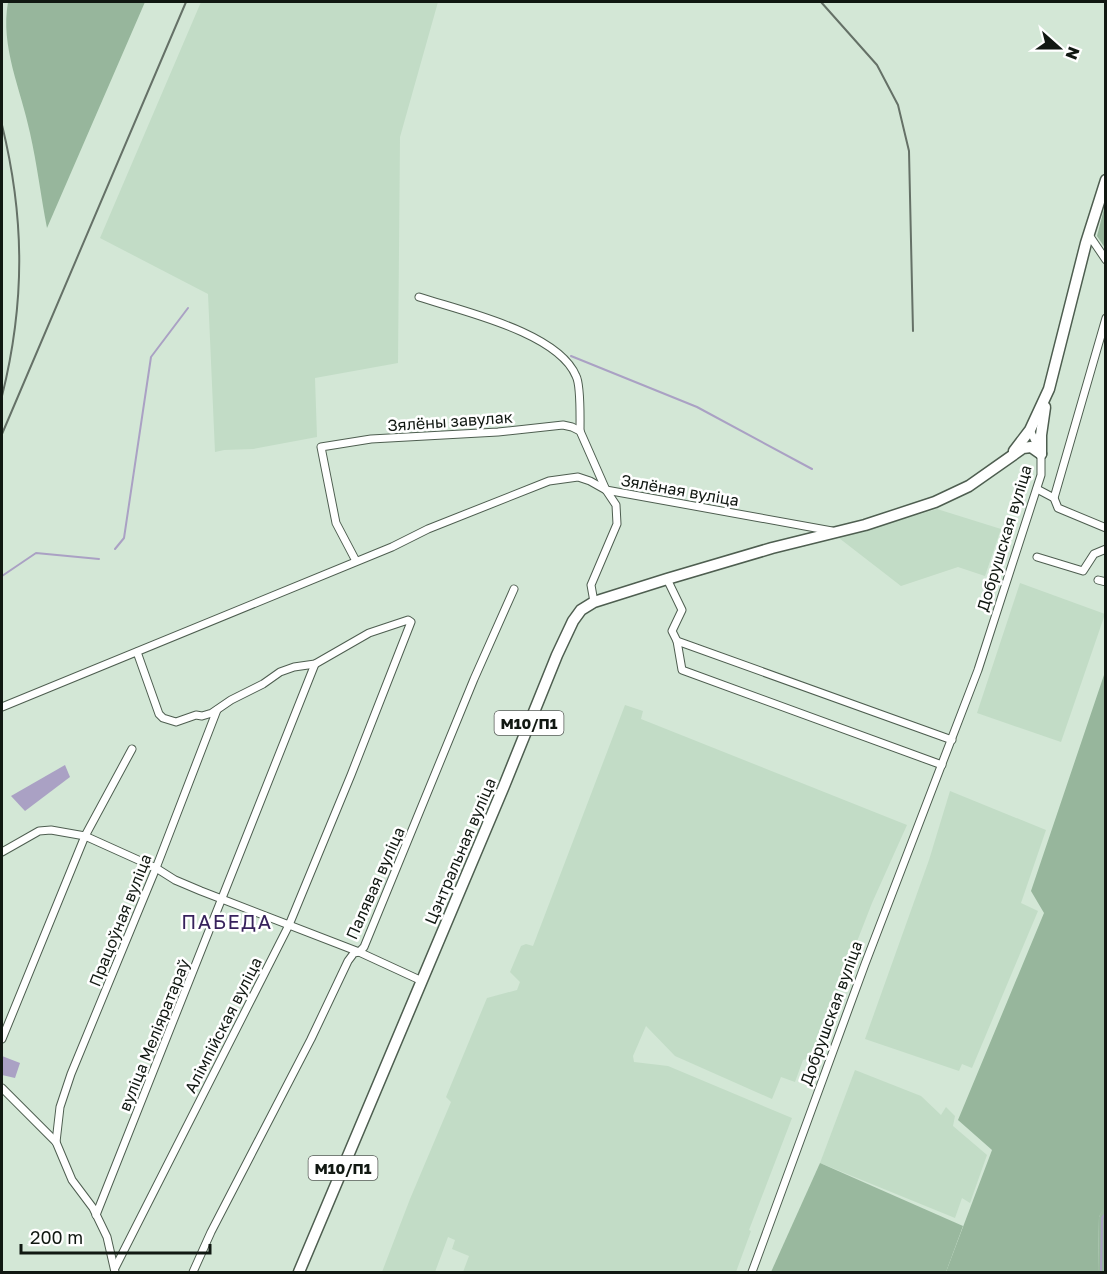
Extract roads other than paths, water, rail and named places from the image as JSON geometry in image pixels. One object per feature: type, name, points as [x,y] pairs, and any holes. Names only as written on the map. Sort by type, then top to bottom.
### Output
[{"type":"main road","name":"М10/П1","points":[[837,532],[916,509],[957,493],[990,473],[1012,454],[1030,430],[1049,389],[1089,235],[1106,180]]},
{"type":"main road","points":[[1041,454],[1041,435],[1049,389]]},
{"type":"main road","points":[[1012,454],[1023,448],[1031,447],[1041,454]]},
{"type":"main road","name":"Цэнтральная вуліца","points":[[299,1272],[573,621],[581,610],[594,602],[754,553],[837,532]]},
{"type":"street","points":[[1089,235],[1106,260]]},
{"type":"street","points":[[419,297],[519,330],[560,355],[577,376],[580,431],[606,490],[616,505],[617,524],[591,585],[594,602]]},
{"type":"street","points":[[1106,318],[1054,498],[1058,508],[1106,528]]},
{"type":"street","name":"Зялёны завулак","points":[[356,561],[336,523],[321,447],[371,440],[498,432],[563,425],[572,426],[580,431]]},
{"type":"street","name":"Добрушская вуліца","points":[[752,1272],[861,975],[978,670],[1038,489],[1043,464],[1030,430]]},
{"type":"street","name":"Зялёная вуліца","points":[[2,707],[549,481],[578,477],[606,490],[837,532]]},
{"type":"street","points":[[1038,489],[1054,498]]},
{"type":"street","points":[[1037,557],[1083,571],[1094,554],[1106,549]]},
{"type":"street","points":[[667,579],[682,610],[672,632],[677,642],[682,670],[942,765]]},
{"type":"street","name":"Палявая вуліца","points":[[193,1272],[348,961],[354,953],[364,947],[474,679],[514,589]]},
{"type":"street","name":"Алімпійская вуліца","points":[[115,1270],[289,926],[411,622],[408,620],[369,633],[315,664]]},
{"type":"street","points":[[677,642],[952,740]]},
{"type":"street","points":[[137,652],[159,714],[163,718],[176,722],[196,715],[207,715],[280,672],[315,664]]},
{"type":"street","name":"вуліца Меліяратараў","points":[[96,1215],[315,664]]},
{"type":"street","name":"Працоўная вуліца","points":[[56,1142],[60,1107],[71,1074],[156,868],[217,710]]},
{"type":"street","points":[[2,1039],[85,837],[132,749]]},
{"type":"street","points":[[2,852],[39,831],[51,830],[85,837],[156,868],[175,880],[359,952],[422,981]]},
{"type":"street","points":[[2,1088],[56,1142],[72,1180],[96,1215],[107,1237],[115,1270]]},
{"type":"waterway","points":[[115,549],[124,538],[151,357],[188,308]]},
{"type":"waterway","points":[[571,356],[697,407],[812,469]]},
{"type":"waterway","points":[[2,576],[36,553],[99,559]]},
{"type":"waterway","points":[[1101,1272],[1102,1218],[1106,1213]]},
{"type":"railway","points":[[2,434],[186,2]]},
{"type":"railway","points":[[821,2],[877,65],[898,105],[909,151],[913,331]]},
{"type":"railway","points":[[2,125],[15,194],[19,261],[15,328],[2,396]]},
{"type":"district","name":"ПАБЕДА","points":[[227,921]]}]
